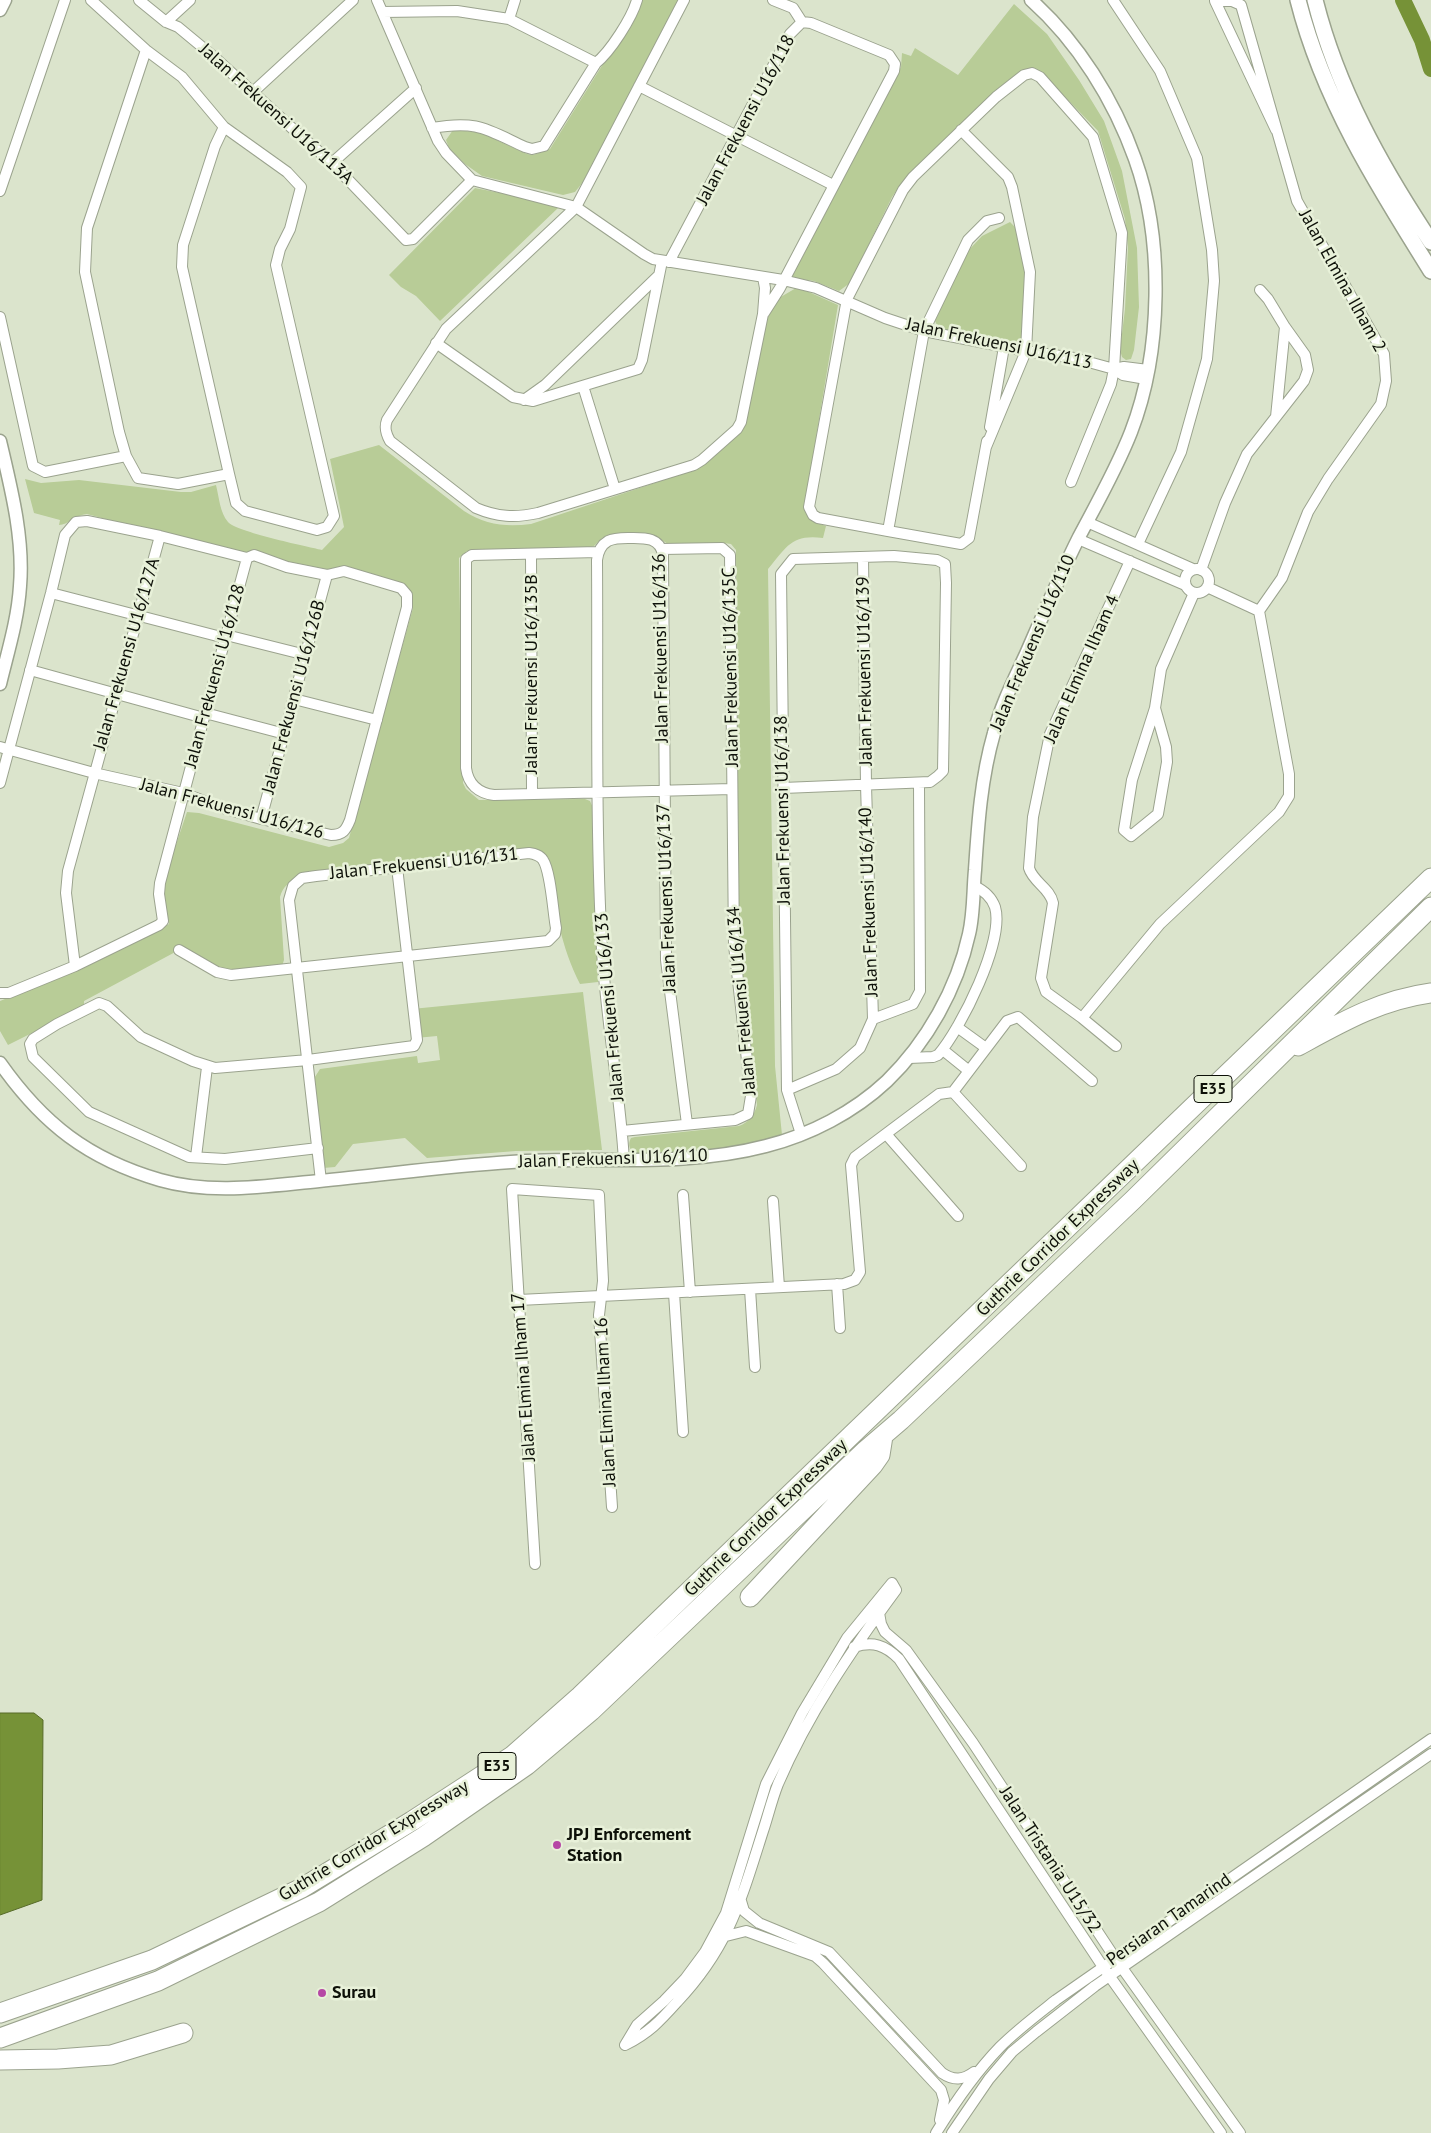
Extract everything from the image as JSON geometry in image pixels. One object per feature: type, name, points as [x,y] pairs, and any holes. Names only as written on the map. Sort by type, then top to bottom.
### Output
[{"type":"highway","points":[[1319,987],[1431,864]]},
{"type":"highway","name":"Guthrie Corridor Expressway","points":[[0,2013],[152,1960],[302,1888],[412,1821],[512,1756],[587,1689],[1431,878]]},
{"type":"highway","name":"Guthrie Corridor Expressway","points":[[0,2038],[158,1981],[320,1902],[424,1837],[527,1765],[591,1711],[1133,1200],[1431,907]]},
{"type":"highway","points":[[1277,1058],[1360,1012],[1386,1002],[1431,993]]},
{"type":"highway","points":[[750,1597],[873,1465],[880,1455],[884,1436]]},
{"type":"highway","points":[[0,2060],[58,2059],[112,2055],[184,2033]]},
{"type":"main road","points":[[1298,0],[1323,76],[1353,142],[1431,271]]},
{"type":"main road","points":[[1315,0],[1336,68],[1365,132],[1396,187],[1431,242]]},
{"type":"street","points":[[0,10],[5,0]]},
{"type":"street","points":[[0,191],[65,0]]},
{"type":"street","points":[[91,0],[146,50],[182,76],[224,127],[286,172],[301,187],[290,229],[280,249],[276,265],[334,516],[327,527],[317,530],[245,511],[236,503],[229,474],[182,268],[184,245],[215,146],[224,127]]},
{"type":"street","name":"Jalan Frekuensi U16/113A","points":[[139,0],[166,22],[178,27],[254,92],[332,163],[404,239],[408,241],[413,239],[472,180]]},
{"type":"street","points":[[166,22],[190,0]]},
{"type":"street","points":[[254,92],[353,0]]},
{"type":"street","points":[[377,0],[432,128],[446,153],[472,180]]},
{"type":"street","points":[[509,19],[515,0]]},
{"type":"street","points":[[432,128],[466,124],[479,126],[525,147],[538,148],[549,141],[596,63],[603,57],[630,16],[637,0]]},
{"type":"street","points":[[684,0],[576,207],[446,329],[387,420],[385,430],[390,441],[476,508],[489,514],[513,517],[526,515],[694,465],[736,429],[743,415],[763,314],[765,288],[763,277]]},
{"type":"street","points":[[773,0],[793,8],[802,22]]},
{"type":"street","name":"Jalan Frekuensi U16/110","points":[[0,1063],[27,1098],[70,1139],[91,1152],[126,1168],[163,1180],[212,1188],[242,1188],[514,1162],[624,1162],[724,1154],[768,1146],[801,1134],[862,1102],[884,1083],[908,1058],[933,1023],[944,1004],[958,970],[970,933],[982,781],[997,722],[1078,539],[1127,441],[1141,403],[1154,331],[1155,274],[1147,202],[1135,158],[1115,114],[1088,66],[1064,33],[1031,0]]},
{"type":"street","points":[[1113,0],[1160,71],[1197,158],[1212,250],[1214,281],[1207,359],[1181,452],[1138,544]]},
{"type":"street","name":"Jalan Elmina Ilham 2","points":[[1259,611],[1282,578],[1308,512],[1328,479],[1381,404],[1386,381],[1384,354],[1297,201],[1241,5],[1232,1],[1214,1],[1276,130]]},
{"type":"street","points":[[382,12],[457,10],[509,19],[596,63]]},
{"type":"street","name":"Jalan Frekuensi U16/118","points":[[583,386],[638,369],[642,360],[659,275],[665,262],[790,34],[802,22],[820,26],[889,55],[895,64],[894,71],[763,314]]},
{"type":"street","points":[[146,50],[87,228],[85,272],[119,432],[126,456],[138,478],[178,484],[229,474]]},
{"type":"street","points":[[1004,347],[969,538],[961,544],[818,518],[813,515],[809,507],[847,300],[904,190],[913,177],[996,97],[1024,75],[1032,73],[1040,77],[1088,129],[1093,137],[1122,234],[1114,369],[1111,384],[1071,482]]},
{"type":"street","points":[[639,86],[833,185]]},
{"type":"street","points":[[332,163],[416,88]]},
{"type":"street","points":[[961,130],[1008,177],[1012,187],[1030,272],[1026,351],[986,447]]},
{"type":"street","name":"Jalan Frekuensi U16/113","points":[[472,180],[576,207],[644,254],[665,262],[783,280],[816,288],[885,318],[924,331],[1026,351],[1074,358],[1114,369],[1123,375],[1147,374]]},
{"type":"street","points":[[888,531],[924,331],[968,240],[987,221],[999,218]]},
{"type":"street","points":[[524,400],[545,385],[659,275]]},
{"type":"street","points":[[1186,585],[1185,577],[1197,570],[1247,454],[1304,381],[1308,370],[1306,355],[1260,290]]},
{"type":"street","points":[[0,317],[33,466],[45,472],[126,456]]},
{"type":"street","points":[[1276,418],[1285,327]]},
{"type":"street","points":[[436,343],[513,396],[524,400],[532,401],[583,386],[615,489]]},
{"type":"street","points":[[0,442],[17,525],[20,585],[15,624],[0,684]]},
{"type":"street","points":[[0,783],[4,748],[30,670],[65,535],[76,522],[87,520],[247,558],[254,555],[287,567],[326,575]]},
{"type":"street","points":[[1087,522],[1197,570],[1208,579],[1207,586],[1202,592],[1194,593]]},
{"type":"street","name":"Jalan Frekuensi U16/127A","points":[[75,966],[66,894],[68,871],[160,536]]},
{"type":"street","name":"Jalan Frekuensi U16/136","points":[[598,552],[607,541],[645,537],[656,542],[662,550],[664,792]]},
{"type":"street","points":[[1078,539],[1186,585],[1194,593]]},
{"type":"street","name":"Jalan Frekuensi U16/135C","points":[[662,550],[722,548],[730,555],[732,789]]},
{"type":"street","points":[[599,793],[598,552],[472,555],[466,559],[467,775],[475,787],[487,794],[532,794],[599,793],[664,792],[732,789]]},
{"type":"street","name":"Jalan Frekuensi U16/135B","points":[[531,554],[532,794]]},
{"type":"street","points":[[783,788],[930,782],[943,771],[946,582],[944,564],[937,560],[894,556],[863,558]]},
{"type":"street","name":"Jalan Frekuensi U16/128","points":[[75,966],[162,923],[163,918],[159,894],[160,883],[247,558]]},
{"type":"street","name":"Jalan Frekuensi U16/139","points":[[863,558],[866,785]]},
{"type":"street","name":"Jalan Frekuensi U16/138","points":[[801,1134],[787,1090],[781,574],[793,559],[863,558]]},
{"type":"street","name":"Jalan Elmina Ilham 4","points":[[1116,1046],[1046,992],[1042,985],[1053,903],[1052,896],[1031,875],[1029,868],[1033,817],[1050,734],[1130,561]]},
{"type":"street","name":"Jalan Frekuensi U16/126","points":[[4,748],[94,773],[183,794],[261,819],[331,835],[344,832],[350,820],[408,607],[407,596],[401,588],[344,572],[326,575]]},
{"type":"street","name":"Jalan Frekuensi U16/126B","points":[[261,819],[326,575]]},
{"type":"street","points":[[1082,1018],[1160,924],[1279,812],[1289,796],[1289,774],[1259,611],[1207,586]]},
{"type":"street","points":[[51,593],[306,655]]},
{"type":"street","points":[[1155,708],[1166,747],[1168,762],[1158,814],[1131,836],[1124,830],[1132,780],[1155,708],[1161,669],[1194,593]]},
{"type":"street","points":[[30,670],[116,694],[285,734]]},
{"type":"street","points":[[294,699],[377,720]]},
{"type":"street","points":[[787,1090],[836,1069],[860,1048],[873,1019],[913,1004],[920,991],[919,782]]},
{"type":"street","name":"Jalan Frekuensi U16/140","points":[[866,785],[873,1019]]},
{"type":"street","name":"Jalan Frekuensi U16/134","points":[[622,1131],[734,1120],[748,1114],[750,1108],[751,1096],[735,962],[732,789]]},
{"type":"street","name":"Jalan Frekuensi U16/137","points":[[664,792],[666,960],[687,1124]]},
{"type":"street","name":"Jalan Frekuensi U16/133","points":[[599,793],[603,965],[624,1162]]},
{"type":"street","name":"Jalan Frekuensi U16/131","points":[[298,969],[548,941],[555,934],[556,928],[546,865],[543,859],[529,853],[307,877],[302,878],[294,886],[290,900],[321,1181]]},
{"type":"street","points":[[318,1148],[225,1159],[179,1154],[89,1112],[33,1057],[30,1044],[33,1039],[57,1024],[99,1003],[107,1006],[141,1037],[207,1067],[222,1068],[308,1060],[411,1047],[416,1044],[417,1040],[397,867]]},
{"type":"street","points":[[908,1058],[933,1057],[943,1050],[966,1013],[978,986],[988,959],[995,920],[995,908],[988,895],[983,890],[974,886]]},
{"type":"street","points":[[178,950],[224,974],[298,969]]},
{"type":"street","points":[[0,993],[9,993],[75,966]]},
{"type":"street","points":[[519,1300],[837,1284],[854,1280],[860,1272],[851,1165],[855,1157],[939,1094],[953,1092],[1007,1021],[1018,1017],[1092,1081]]},
{"type":"street","points":[[957,1027],[986,1048]]},
{"type":"street","points":[[943,1050],[969,1071]]},
{"type":"street","points":[[196,1157],[207,1067]]},
{"type":"street","points":[[953,1092],[1021,1166]]},
{"type":"street","points":[[886,1134],[958,1216]]},
{"type":"street","name":"Jalan Elmina Ilham 17","points":[[535,1564],[512,1189],[599,1194]]},
{"type":"street","name":"Jalan Elmina Ilham 16","points":[[599,1194],[604,1280],[599,1315],[612,1508]]},
{"type":"street","points":[[683,1195],[690,1292]]},
{"type":"street","points":[[773,1201],[779,1287]]},
{"type":"street","points":[[837,1284],[840,1328]]},
{"type":"street","points":[[750,1289],[755,1367]]},
{"type":"street","points":[[674,1293],[683,1432]]},
{"type":"street","points":[[892,1583],[896,1590],[879,1613],[854,1647],[810,1718],[777,1786],[741,1901],[714,1958],[694,1984],[657,2024],[644,2035],[626,2045],[637,2025],[680,1984],[705,1952],[726,1913],[766,1784],[798,1720],[847,1638],[892,1583]]},
{"type":"street","name":"Jalan Tristania U15/32","points":[[879,1613],[885,1632],[906,1650],[950,1712],[1115,1958],[1240,2133]]},
{"type":"street","name":"Jalan Tristania U15/32","points":[[854,1647],[869,1643],[880,1645],[890,1650],[899,1659],[1106,1972],[1221,2133]]},
{"type":"street","points":[[940,1721],[950,1712]]},
{"type":"street","name":"Persiaran Tamarind","points":[[952,2133],[989,2079],[1012,2052],[1095,1986],[1115,1958],[1431,1739]]},
{"type":"street","name":"Persiaran Tamarind","points":[[936,2133],[958,2098],[982,2067],[1022,2027],[1056,2000],[1106,1972],[1122,1967],[1431,1754]]},
{"type":"street","points":[[741,1901],[744,1911],[759,1923],[829,1952],[942,2073],[950,2078],[965,2079],[982,2067]]},
{"type":"street","points":[[726,1936],[746,1931],[815,1956],[823,1962],[941,2090],[944,2100],[936,2133]]},
{"type":"street","points":[[1095,1986],[1118,1989]]},
{"type":"shaded area","points":[[640,0],[681,0],[583,182],[575,192],[563,195],[482,176],[465,164],[449,148],[446,140],[453,130],[479,132],[527,154],[533,155],[550,149],[633,16]]},
{"type":"shaded area","points":[[1014,4],[1047,34],[1079,80],[1104,121],[1122,171],[1137,248],[1139,307],[1134,350],[1131,359],[1126,360],[1122,357],[1120,350],[1125,309],[1128,247],[1125,219],[1098,131],[1040,71],[1029,69],[988,100],[903,181],[892,197],[850,283],[839,291],[814,281],[793,278],[791,275],[901,67],[902,53],[911,56],[915,48],[958,75]]},
{"type":"shaded area","points":[[475,188],[546,202],[556,205],[558,208],[440,321],[416,296],[401,287],[389,275]]},
{"type":"shaded area","points":[[1010,222],[1016,228],[1025,268],[1021,341],[1011,343],[940,331],[935,321],[966,253],[982,236]]},
{"type":"shaded area","points":[[796,288],[838,305],[806,498],[810,516],[816,522],[826,526],[823,538],[812,537],[797,540],[785,548],[768,569],[775,1066],[782,1135],[730,1148],[637,1155],[631,1150],[629,1145],[631,1138],[635,1137],[739,1126],[751,1118],[757,1105],[740,959],[736,550],[731,544],[724,543],[670,545],[651,534],[610,534],[602,538],[594,546],[587,548],[467,551],[459,558],[463,783],[466,789],[479,800],[585,799],[590,801],[594,810],[598,982],[580,984],[563,942],[549,868],[531,854],[299,878],[287,885],[280,897],[284,960],[282,966],[232,977],[179,950],[84,1001],[82,1008],[8,1045],[0,1031],[0,1001],[84,967],[169,924],[163,890],[164,880],[187,812],[199,813],[329,847],[343,843],[349,838],[413,608],[411,598],[349,569],[327,575],[235,554],[87,514],[59,525],[60,520],[34,513],[25,479],[41,483],[79,480],[181,492],[191,492],[216,485],[223,514],[228,522],[234,526],[272,538],[322,550],[344,527],[330,459],[379,445],[472,516],[496,524],[531,524],[700,468],[741,430],[767,319],[779,298]]},
{"type":"shaded area","points":[[583,992],[602,1150],[516,1151],[427,1158],[405,1138],[353,1144],[335,1167],[323,1168],[313,1080],[320,1069],[417,1056],[418,1063],[440,1060],[437,1036],[416,1038],[412,1009]]},
{"type":"shaded area","points":[[0,1713],[34,1713],[43,1720],[42,1900],[0,1915]]},
{"type":"waterway","points":[[1403,0],[1422,40],[1431,69]]},
{"type":"place","name":"JPJ Enforcement Station","points":[[557,1845]]},
{"type":"place","name":"Surau","points":[[322,1993]]}]
